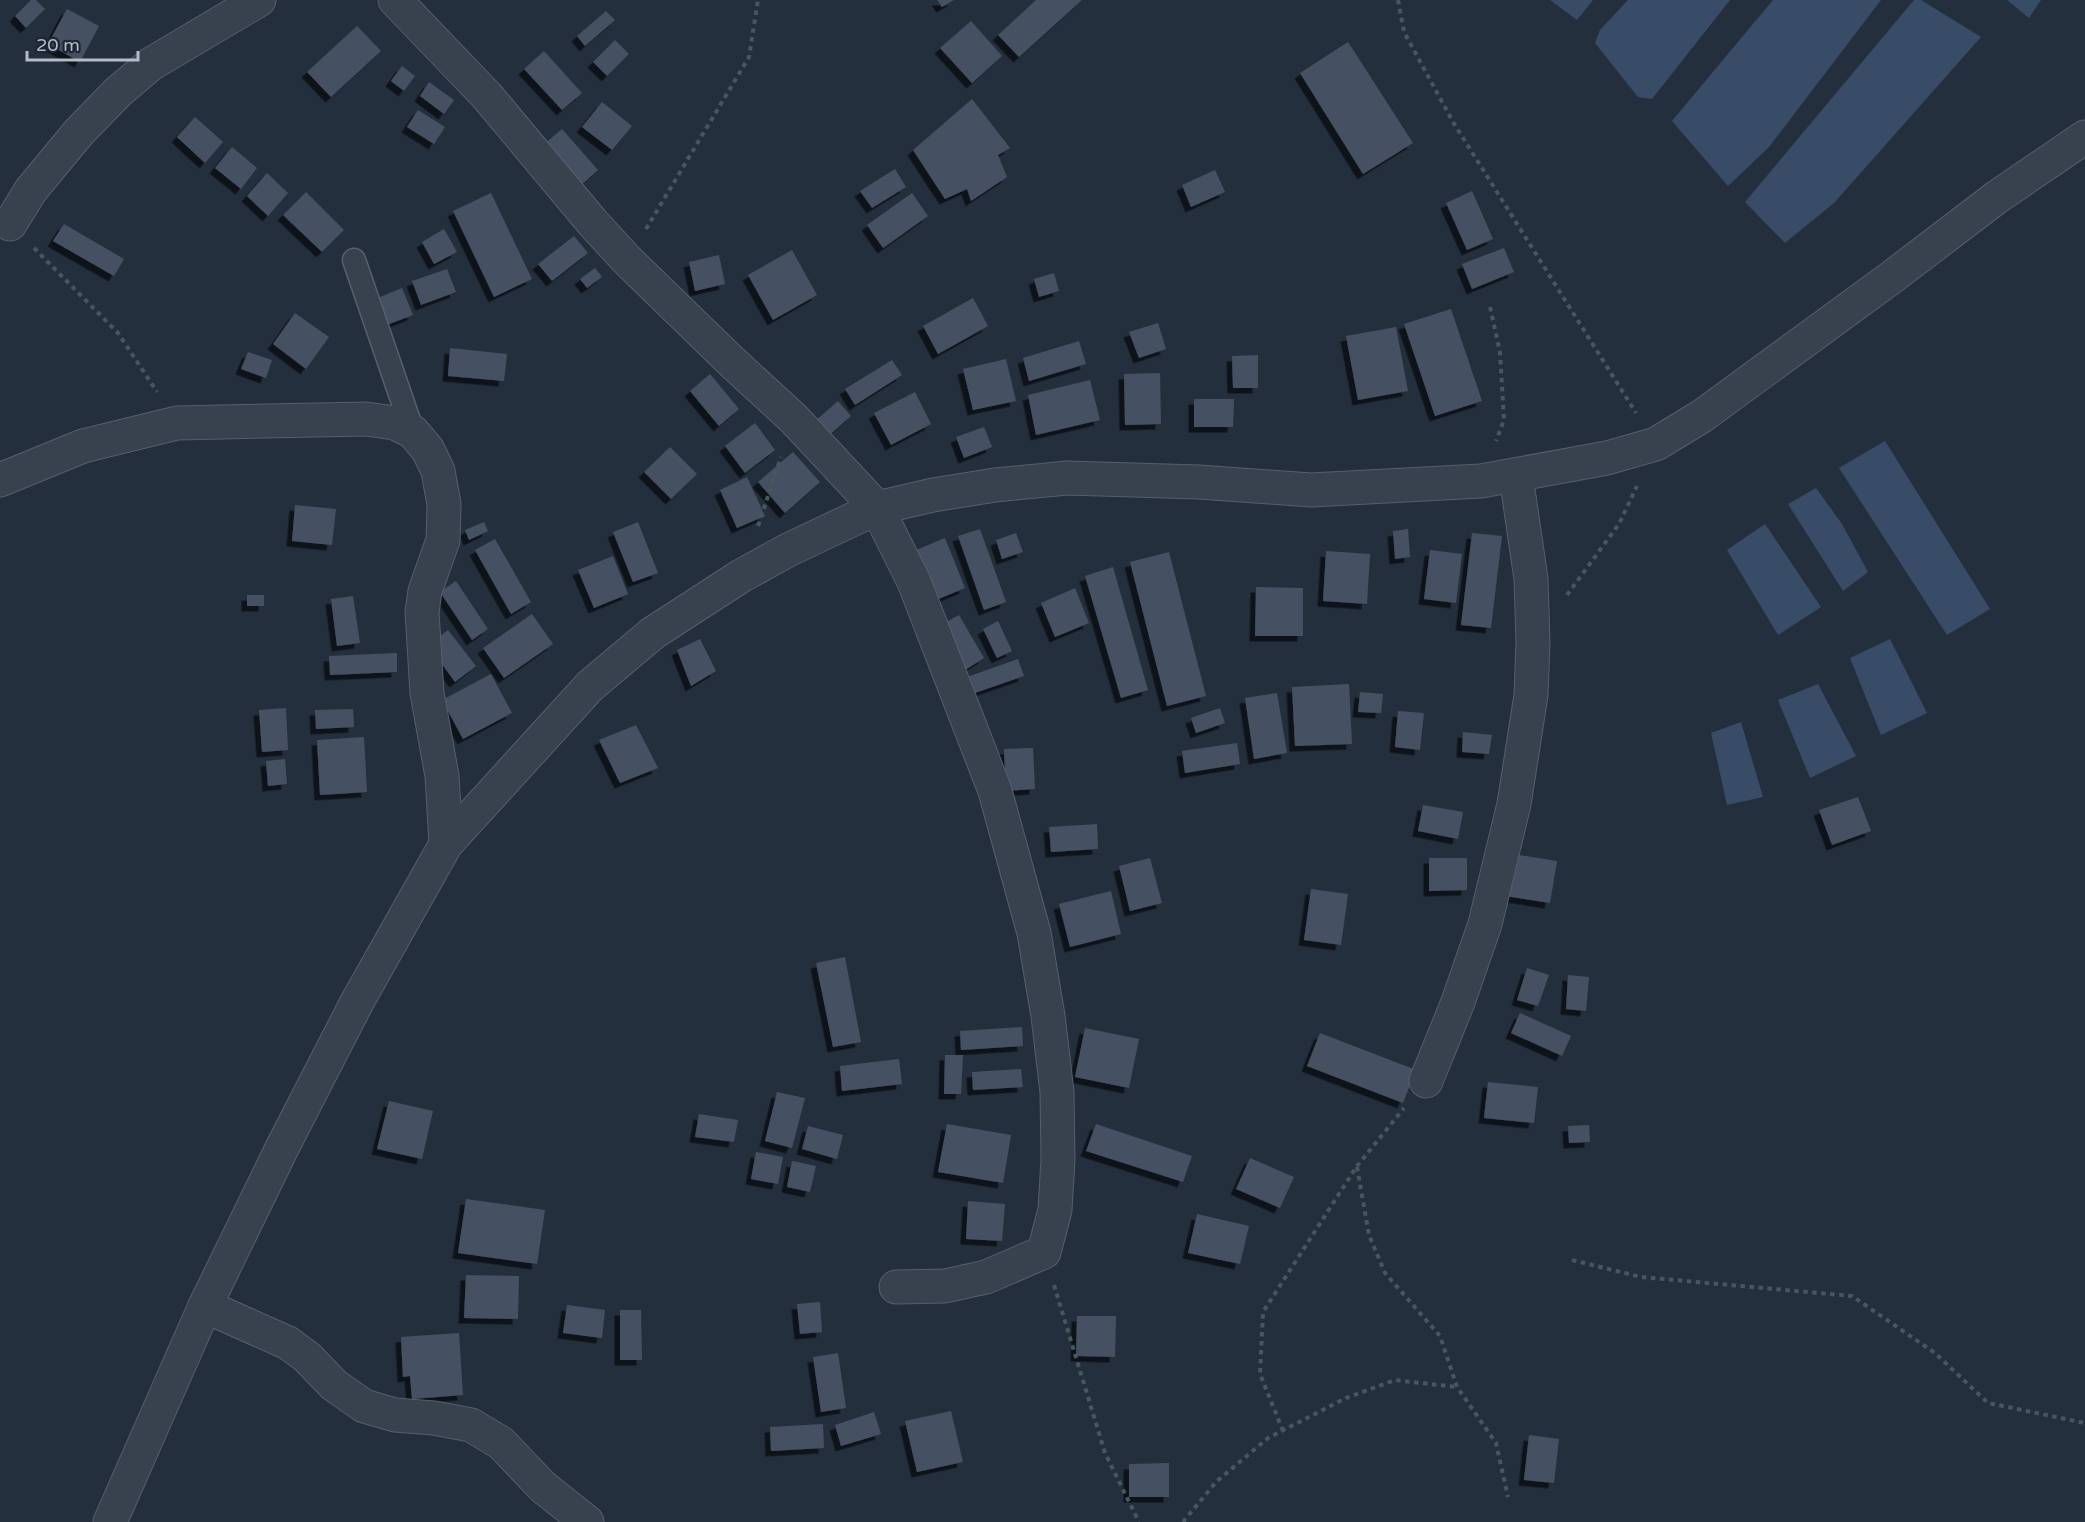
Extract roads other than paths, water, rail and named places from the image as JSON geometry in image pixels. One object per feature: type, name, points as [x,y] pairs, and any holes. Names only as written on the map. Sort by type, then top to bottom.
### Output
[{"type":"street","points":[[10,224],[31,190],[79,132],[118,92],[151,64],[259,0]]},
{"type":"street","points":[[395,0],[487,96],[593,223],[628,261],[794,419],[877,508],[914,582],[995,791],[1035,933],[1057,1092],[1058,1159],[1055,1210],[1044,1252],[986,1277],[945,1287],[896,1287]]},
{"type":"street","points":[[110,1522],[205,1306],[287,1137],[357,1002],[446,844],[590,686],[653,633],[741,576],[788,550],[877,508],[933,495],[995,485],[1067,478],[1198,482],[1311,490],[1482,481],[1607,458],[1656,444],[1702,416],[1997,197],[2085,137]]},
{"type":"street","points":[[0,480],[84,446],[177,423],[366,419],[395,423],[413,432],[428,450],[438,471],[444,504],[443,540],[425,591],[422,612],[427,693],[442,776],[446,844]]},
{"type":"street","points":[[1426,1081],[1458,1002],[1485,924],[1514,804],[1531,695],[1533,642],[1531,579],[1516,476]]},
{"type":"street","points":[[205,1306],[288,1343],[334,1385],[364,1406],[395,1415],[434,1418],[471,1425],[501,1443],[543,1486],[587,1522]]},
{"type":"lane","points":[[354,260],[413,432]]},
{"type":"water","points":[[1550,0],[1593,0],[1577,20]]},
{"type":"water","points":[[1628,0],[1730,0],[1652,99],[1638,97],[1595,43],[1600,30]]},
{"type":"water","points":[[1773,0],[1881,0],[1769,147],[1728,186],[1672,121]]},
{"type":"water","points":[[1914,0],[1921,0],[1981,37],[1834,203],[1785,243],[1745,202]]},
{"type":"water","points":[[2007,0],[2041,0],[2029,18]]},
{"type":"water","points":[[1885,441],[1990,609],[1947,635],[1839,468]]},
{"type":"water","points":[[1816,488],[1842,524],[1868,572],[1843,591],[1788,504]]},
{"type":"water","points":[[1765,524],[1821,607],[1778,635],[1727,550]]},
{"type":"water","points":[[1890,639],[1927,713],[1881,735],[1850,658]]},
{"type":"water","points":[[1818,684],[1856,756],[1810,778],[1778,700]]},
{"type":"water","points":[[1741,722],[1763,797],[1727,805],[1711,733]]}]
